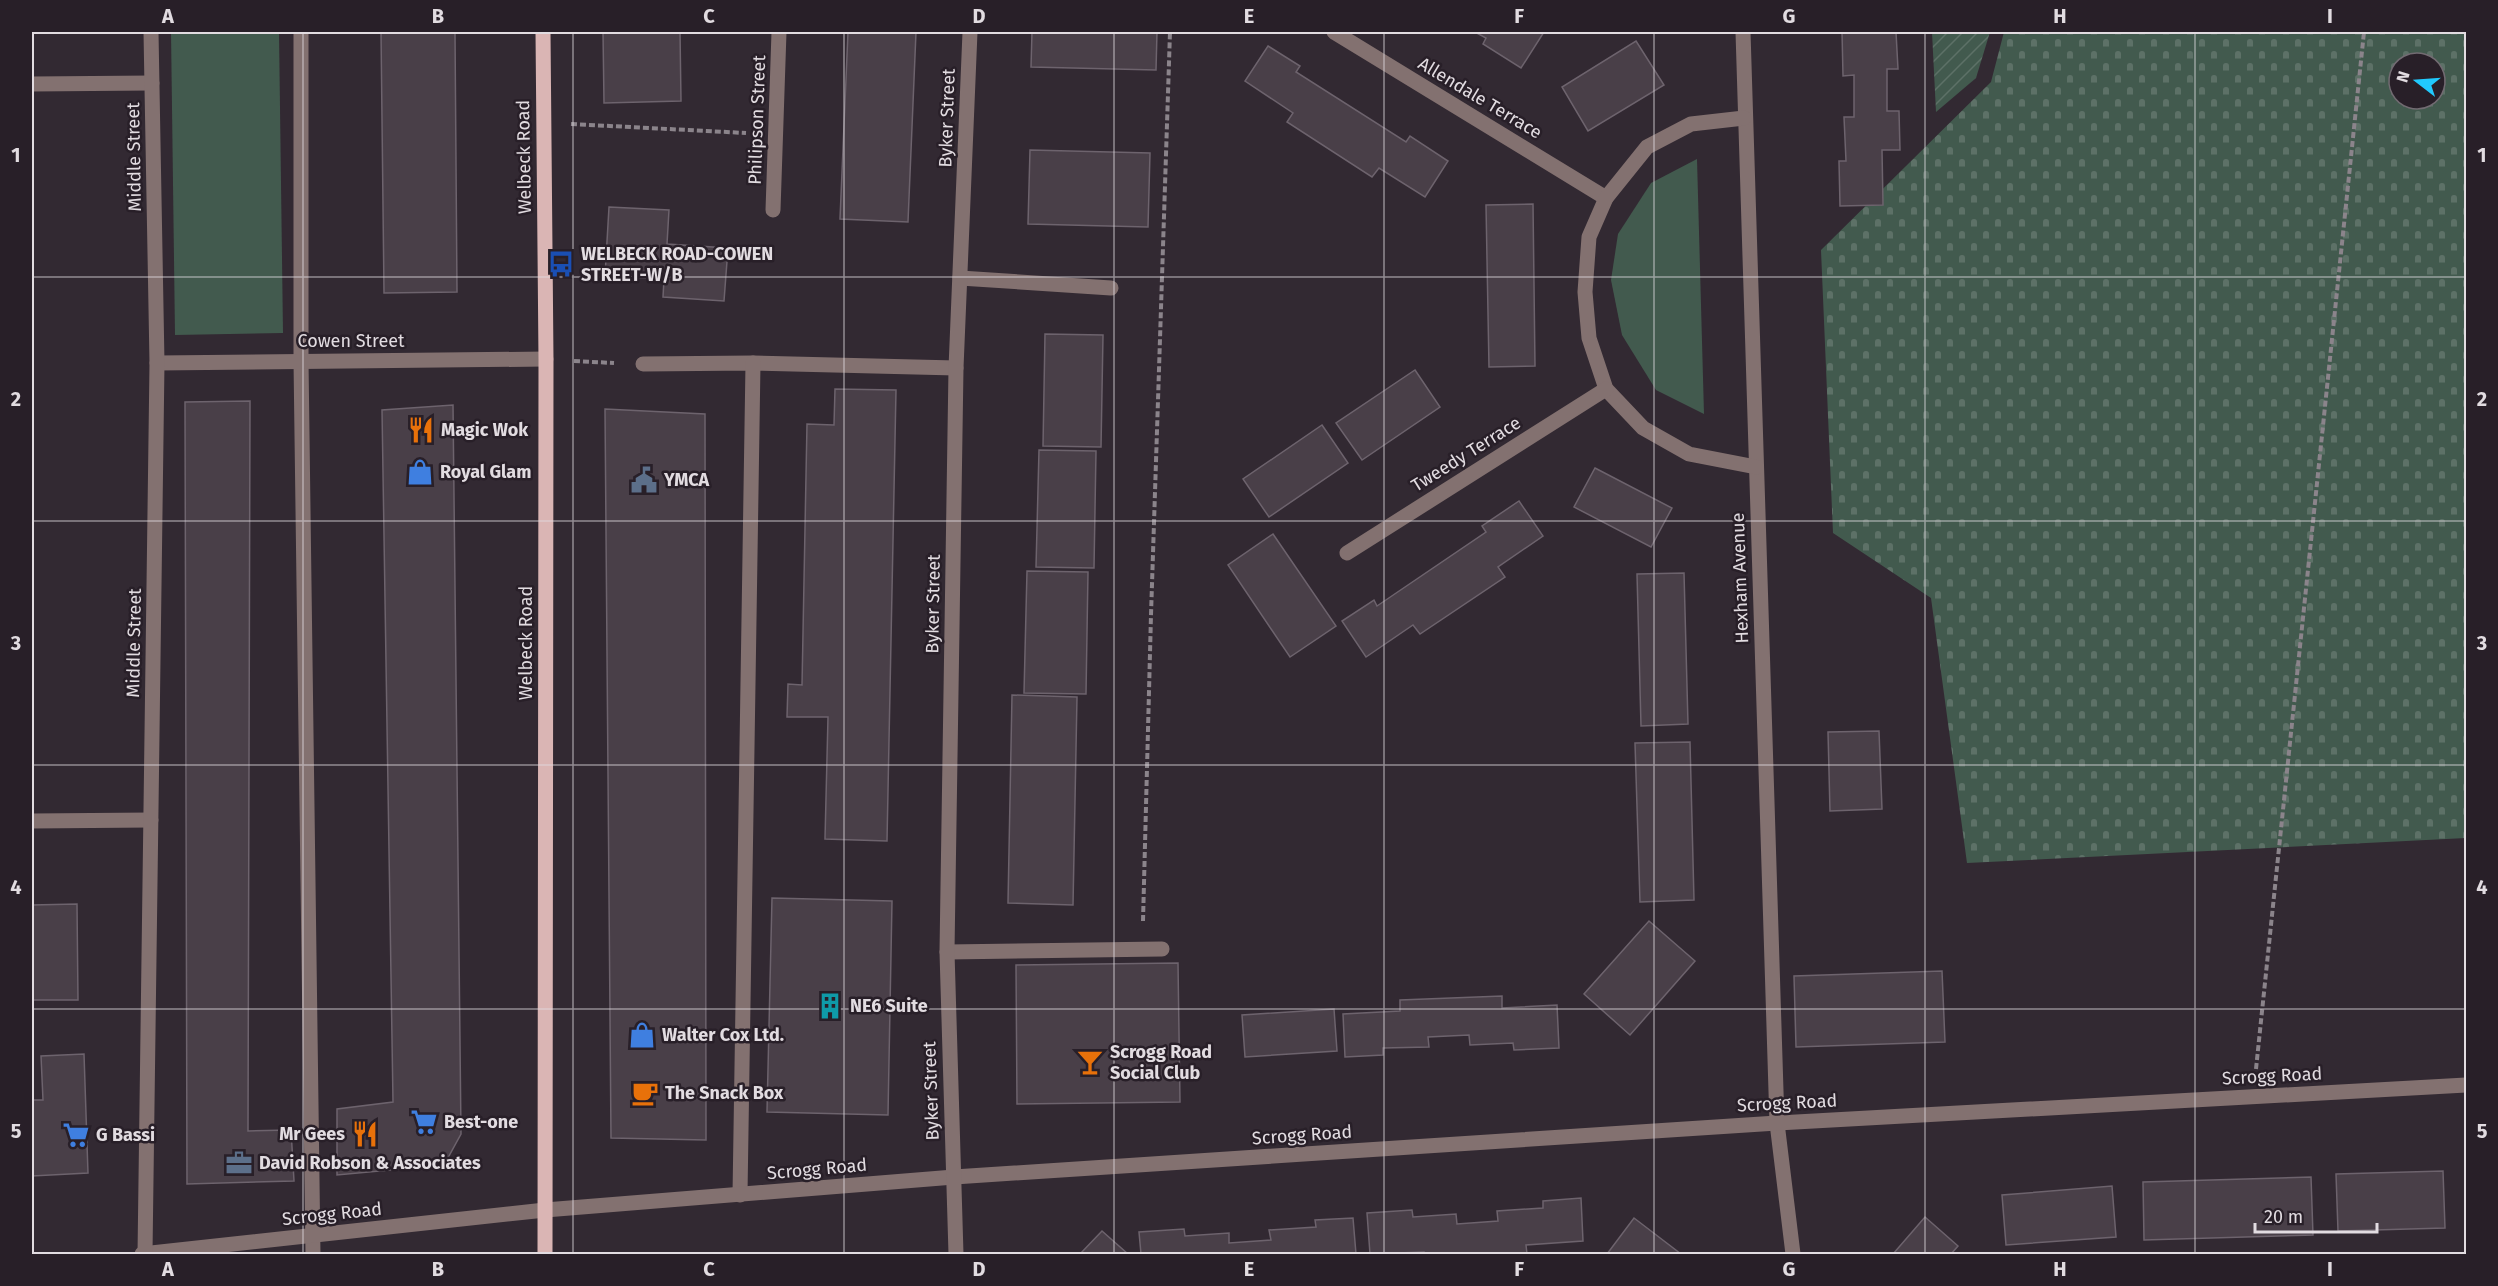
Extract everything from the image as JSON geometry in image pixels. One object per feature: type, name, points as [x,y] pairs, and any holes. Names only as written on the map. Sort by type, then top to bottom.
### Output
[{"type":"main road","name":"Welbeck Road","points":[[543,32],[546,359],[545,1254]]},
{"type":"street","name":"Middle Street","points":[[144,1254],[157,363],[151,32]]},
{"type":"street","points":[[301,32],[301,361],[313,1254]]},
{"type":"street","name":"Philipson Street","points":[[773,210],[779,32]]},
{"type":"street","name":"Byker Street","points":[[956,1254],[947,952],[957,368],[970,32]]},
{"type":"street","name":"Allendale Terrace","points":[[1334,32],[1606,198]]},
{"type":"street","name":"Hexham Avenue","points":[[1743,32],[1777,1123],[1793,1254]]},
{"type":"street","points":[[32,84],[152,83]]},
{"type":"street","points":[[1744,118],[1691,124],[1647,147],[1606,198],[1589,237],[1586,292],[1589,338],[1606,388],[1643,428],[1689,454],[1756,467]]},
{"type":"street","points":[[960,278],[1111,288]]},
{"type":"street","name":"Cowen Street","points":[[157,363],[546,359]]},
{"type":"street","points":[[643,364],[753,363],[957,368]]},
{"type":"street","points":[[740,1195],[753,363]]},
{"type":"street","name":"Tweedy Terrace","points":[[1347,553],[1606,388]]},
{"type":"street","points":[[32,821],[151,820]]},
{"type":"street","points":[[947,952],[1162,949]]},
{"type":"street","name":"Scrogg Road","points":[[144,1254],[545,1210],[954,1178],[1777,1123],[2466,1085]]},
{"type":"path","points":[[1142,949],[1170,32]]},
{"type":"path","points":[[2253,1096],[2364,32]]},
{"type":"path","points":[[543,123],[776,134]]},
{"type":"path","points":[[546,359],[643,364]]},
{"type":"green space","points":[[171,32],[279,32],[283,333],[175,335]]},
{"type":"green space","points":[[1932,32],[1990,32],[1976,78],[1936,112]]},
{"type":"green space","points":[[2004,32],[2466,32],[2466,838],[1967,863],[1931,598],[1833,533],[1821,250],[1991,82]]},
{"type":"green space","points":[[1697,159],[1704,414],[1656,390],[1622,335],[1611,280],[1618,234],[1651,183]]},
{"type":"building","points":[[381,32],[455,32],[457,292],[384,293]]},
{"type":"building","points":[[603,32],[680,32],[681,101],[604,103]]},
{"type":"building","points":[[848,32],[916,32],[908,222],[840,219]]},
{"type":"building","points":[[1032,32],[1157,32],[1156,70],[1031,67]]},
{"type":"building","points":[[1475,32],[1544,32],[1521,68],[1483,44],[1486,38]]},
{"type":"building","points":[[1842,32],[1896,32],[1898,69],[1887,69],[1887,111],[1899,111],[1900,150],[1882,150],[1883,205],[1840,206],[1839,161],[1846,161],[1844,117],[1854,117],[1854,75],[1843,76]]},
{"type":"building","points":[[1636,41],[1664,85],[1588,131],[1562,87]]},
{"type":"building","points":[[1268,46],[1300,66],[1296,72],[1406,142],[1410,136],[1448,161],[1425,197],[1379,168],[1372,177],[1287,122],[1293,113],[1245,81]]},
{"type":"building","points":[[1030,150],[1150,153],[1148,227],[1028,224]]},
{"type":"building","points":[[1533,204],[1535,366],[1489,367],[1486,205]]},
{"type":"building","points":[[609,207],[669,210],[667,244],[728,248],[724,301],[663,297],[664,279],[605,276]]},
{"type":"building","points":[[1045,334],[1103,335],[1101,447],[1043,446]]},
{"type":"building","points":[[1415,370],[1440,407],[1362,460],[1336,423]]},
{"type":"building","points":[[835,389],[896,390],[887,841],[825,839],[828,717],[787,717],[788,684],[802,685],[807,424],[834,425]]},
{"type":"building","points":[[250,401],[248,1131],[291,1130],[294,1181],[187,1184],[185,402]]},
{"type":"building","points":[[453,405],[461,1134],[444,1165],[337,1175],[337,1109],[393,1102],[382,410]]},
{"type":"building","points":[[605,409],[705,414],[706,1140],[611,1138]]},
{"type":"building","points":[[1322,425],[1348,463],[1269,517],[1243,479]]},
{"type":"building","points":[[1039,450],[1096,451],[1094,568],[1036,567]]},
{"type":"building","points":[[1595,468],[1672,508],[1651,547],[1574,507]]},
{"type":"building","points":[[1519,501],[1543,536],[1498,567],[1505,577],[1420,634],[1413,625],[1366,657],[1342,621],[1374,600],[1377,606],[1486,532],[1482,526]]},
{"type":"building","points":[[1273,534],[1336,626],[1290,657],[1228,565]]},
{"type":"building","points":[[1027,571],[1088,572],[1086,694],[1024,693]]},
{"type":"building","points":[[1684,573],[1688,724],[1641,726],[1637,574]]},
{"type":"building","points":[[1012,695],[1077,697],[1073,905],[1008,903]]},
{"type":"building","points":[[1879,731],[1882,809],[1830,811],[1828,732]]},
{"type":"building","points":[[1690,742],[1694,900],[1640,902],[1635,743]]},
{"type":"building","name":"NE6 Suite","points":[[772,898],[892,901],[888,1115],[767,1112]]},
{"type":"building","points":[[77,904],[78,1000],[32,1000],[32,905]]},
{"type":"building","points":[[1649,921],[1695,961],[1630,1035],[1584,994]]},
{"type":"building","points":[[1178,963],[1180,1102],[1017,1104],[1016,965]]},
{"type":"building","points":[[1942,971],[1945,1042],[1796,1047],[1794,976]]},
{"type":"building","points":[[1502,996],[1502,1008],[1557,1005],[1559,1048],[1514,1050],[1513,1043],[1470,1045],[1469,1035],[1428,1037],[1429,1047],[1383,1048],[1383,1055],[1345,1057],[1343,1014],[1400,1011],[1400,1000]]},
{"type":"building","points":[[1334,1009],[1337,1051],[1245,1057],[1242,1015]]},
{"type":"building","points":[[84,1054],[88,1173],[32,1176],[32,1100],[43,1100],[41,1056]]},
{"type":"building","points":[[2443,1171],[2445,1228],[2338,1231],[2336,1174]]},
{"type":"building","points":[[2311,1177],[2313,1235],[2144,1240],[2143,1182]]},
{"type":"building","points":[[2112,1186],[2116,1237],[2006,1245],[2002,1195]]},
{"type":"building","points":[[1581,1198],[1583,1241],[1526,1245],[1527,1254],[1424,1254],[1424,1252],[1370,1254],[1367,1213],[1412,1210],[1413,1217],[1456,1214],[1457,1224],[1498,1221],[1497,1211],[1543,1208],[1543,1201]]},
{"type":"building","points":[[1925,1217],[1958,1246],[1951,1254],[1893,1254]]},
{"type":"building","points":[[1353,1218],[1356,1254],[1141,1254],[1139,1232],[1184,1229],[1185,1236],[1229,1233],[1229,1243],[1271,1240],[1269,1230],[1316,1227],[1315,1220]]},
{"type":"building","points":[[1634,1218],[1681,1254],[1607,1254]]},
{"type":"building","points":[[1102,1231],[1128,1254],[1080,1254]]},
{"type":"place","name":"WELBECK ROAD-COWEN STREET-W/B","points":[[561,264]]},
{"type":"place","name":"Magic Wok","points":[[421,430]]},
{"type":"place","name":"Royal Glam","points":[[420,472]]},
{"type":"place","name":"YMCA","points":[[644,480]]},
{"type":"place","name":"NE6 Suite","points":[[830,1006]]},
{"type":"place","name":"Walter Cox Ltd.","points":[[642,1035]]},
{"type":"place","name":"Scrogg Road Social Club","points":[[1090,1062]]},
{"type":"place","name":"The Snack Box","points":[[645,1093]]},
{"type":"place","name":"Best-one","points":[[424,1122]]},
{"type":"place","name":"Mr Gees","points":[[365,1134]]},
{"type":"place","name":"G Bassi","points":[[76,1135]]},
{"type":"place","name":"David Robson & Associates","points":[[239,1163]]}]
